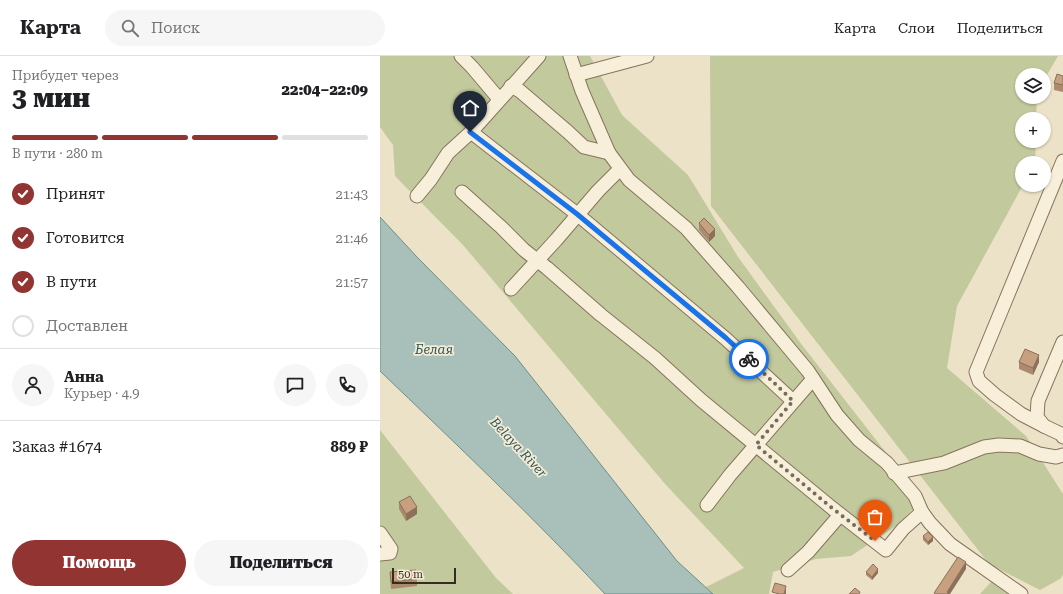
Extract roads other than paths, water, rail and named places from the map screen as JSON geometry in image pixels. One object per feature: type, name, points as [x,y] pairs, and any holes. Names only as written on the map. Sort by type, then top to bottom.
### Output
[{"type":"street","points":[[461,56],[499,99]]},
{"type":"street","points":[[417,196],[431,179],[448,153],[470,132],[539,56]]},
{"type":"street","points":[[570,56],[585,98],[609,153],[629,180],[686,228],[738,287],[813,380],[837,415],[858,440],[887,464],[915,496],[922,512],[930,523],[950,544],[1021,594]]},
{"type":"street","points":[[576,75],[647,56]]},
{"type":"street","points":[[511,86],[520,91],[568,132],[584,148],[609,153]]},
{"type":"street","points":[[470,132],[577,214],[726,338],[793,401]]},
{"type":"street","points":[[1063,161],[976,372],[978,381],[995,395],[1021,414],[1063,437]]},
{"type":"street","points":[[511,289],[556,240],[577,214],[620,169]]},
{"type":"street","points":[[462,192],[524,250],[840,515],[886,550],[904,529],[922,512]]},
{"type":"street","points":[[1044,426],[1037,417],[1038,401],[1063,342]]},
{"type":"street","points":[[707,505],[730,474],[813,380]]},
{"type":"street","points":[[894,472],[944,462],[984,447],[992,446],[1020,446],[1039,454],[1056,457],[1063,455]]},
{"type":"street","points":[[788,570],[808,552],[840,515]]},
{"type":"street","points":[[380,533],[391,549],[390,553],[380,554]]},
{"type":"water","name":"Белая","points":[[380,217],[417,257],[515,356],[677,561],[713,594],[605,594],[466,453],[380,371]]},
{"type":"water label","name":"Belaya River","points":[[519,447]]}]
